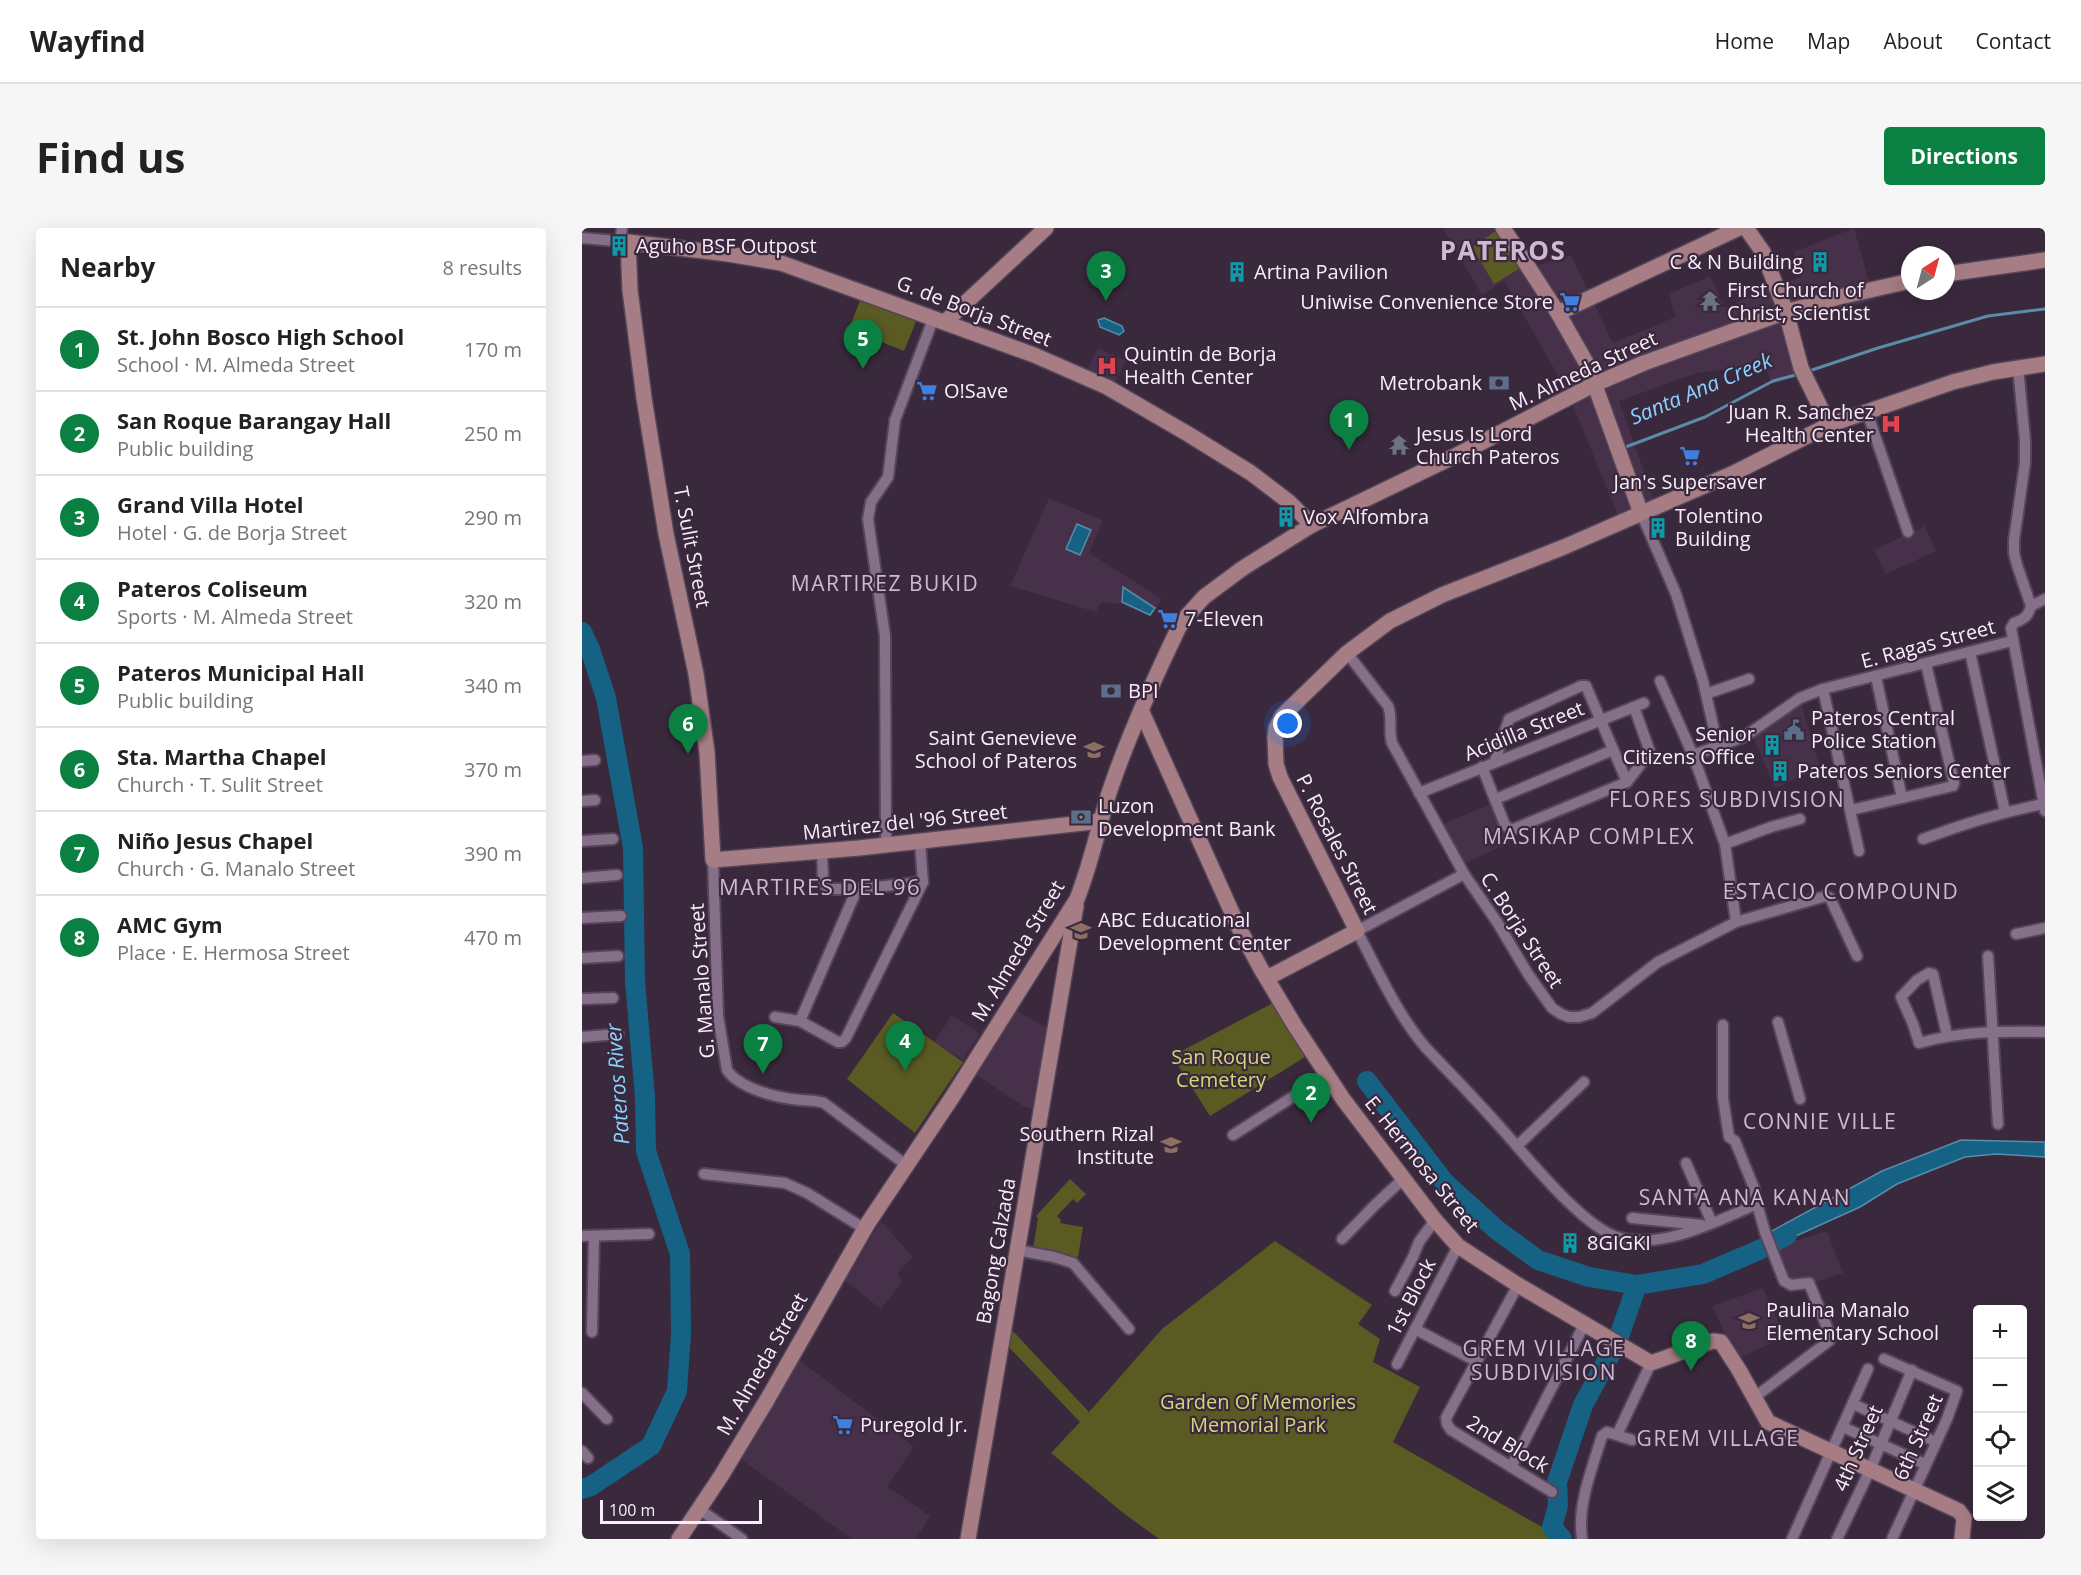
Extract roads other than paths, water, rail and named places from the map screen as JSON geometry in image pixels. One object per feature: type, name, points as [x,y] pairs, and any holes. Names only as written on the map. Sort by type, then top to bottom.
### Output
[{"type":"street","points":[[886,846],[885,636],[871,542],[869,509],[871,502],[888,477],[895,420],[940,319],[1046,228]]},
{"type":"street","points":[[1503,228],[1558,313],[1580,351],[1595,384],[1641,513],[1676,594],[1706,694],[1718,747]]},
{"type":"street","points":[[1558,313],[1739,228]]},
{"type":"street","points":[[1746,228],[1762,252],[1786,312],[1801,368],[1829,425]]},
{"type":"street","name":"G. de Borja Street","points":[[582,238],[623,237],[781,263],[1034,355],[1107,387],[1150,411],[1251,474],[1289,502],[1312,525]]},
{"type":"street","name":"T. Sulit Street","points":[[623,237],[644,398],[666,534],[696,674],[704,729],[713,861]]},
{"type":"street","points":[[1955,273],[2045,260]]},
{"type":"street","name":"M. Almeda Street","points":[[679,1539],[767,1400],[865,1229],[953,1096],[1077,899],[1086,877],[1116,772],[1141,710],[1179,627],[1204,597],[1243,568],[1312,525],[1457,455],[1595,384],[1644,363],[1786,312],[1901,283]]},
{"type":"street","name":"P. Rosales Street","points":[[1756,1204],[1677,1236],[1656,1239],[1617,1237],[1604,1230],[1566,1199],[1411,1030],[1385,986],[1280,777],[1275,751],[1276,728],[1282,716],[1347,653],[1390,621],[1442,595],[1494,576],[1736,472],[1829,425],[1953,382],[2018,367],[2045,364]]},
{"type":"street","points":[[2018,367],[2025,463],[2014,552],[2031,606],[2045,599]]},
{"type":"street","points":[[1867,412],[1908,532]]},
{"type":"street","name":"E. Ragas Street","points":[[1693,755],[1744,737],[1800,698],[1823,689],[2012,640],[2011,628],[2014,623],[2024,619],[2031,606]]},
{"type":"street","points":[[1923,839],[2005,812],[2044,807],[2012,640]]},
{"type":"street","points":[[1970,652],[2005,812]]},
{"type":"street","name":"C. Borja Street","points":[[1347,653],[1388,706],[1391,713],[1389,734],[1392,743],[1464,874],[1552,1008],[1569,1017],[1579,1017],[1592,1012],[1658,962],[1737,922],[1828,896],[1857,957]]},
{"type":"street","points":[[1851,810],[1950,788],[1954,783],[1926,664]]},
{"type":"street","points":[[1876,677],[1902,798]]},
{"type":"street","points":[[1706,694],[1749,679]]},
{"type":"street","points":[[1660,681],[1693,755],[1725,844],[1737,922]]},
{"type":"street","points":[[1482,767],[1508,829],[1511,830],[1627,782],[1586,686],[1581,686],[1509,719],[1495,761]]},
{"type":"street","points":[[1823,689],[1859,851]]},
{"type":"street","name":"Acidilla Street","points":[[1419,793],[1639,705],[1650,752],[1627,782]]},
{"type":"street","name":"E. Hermosa Street","points":[[1141,710],[1239,926],[1267,978],[1327,1075],[1435,1220],[1458,1246],[1518,1285],[1651,1363]]},
{"type":"street","points":[[1496,799],[1613,750]]},
{"type":"street","points":[[582,761],[595,760]]},
{"type":"street","points":[[582,801],[595,800]]},
{"type":"street","points":[[1725,844],[1800,819]]},
{"type":"street","name":"Martirez del '96 Street","points":[[713,861],[886,846],[1101,821]]},
{"type":"street","points":[[582,841],[613,839]]},
{"type":"street","points":[[775,1017],[800,1021],[838,1042],[846,1038],[923,882],[920,841]]},
{"type":"street","points":[[822,852],[823,878],[827,889],[857,889],[923,882]]},
{"type":"street","name":"G. Manalo Street","points":[[713,861],[718,1016],[727,1070],[732,1077],[747,1086],[801,1100],[812,1099],[824,1103],[906,1165]]},
{"type":"street","points":[[582,878],[616,874]]},
{"type":"street","points":[[1267,978],[1464,874]]},
{"type":"street","points":[[800,1021],[857,889]]},
{"type":"street","name":"Bagong Calzada","points":[[968,1539],[1077,899]]},
{"type":"street","points":[[582,918],[621,916]]},
{"type":"street","points":[[2016,934],[2045,928]]},
{"type":"street","points":[[582,958],[618,956]]},
{"type":"street","points":[[1988,956],[1998,1124]]},
{"type":"street","points":[[1947,1035],[1933,974],[1929,973],[1917,980],[1902,994],[1902,1000],[1919,1043],[1947,1035],[1991,1031],[2045,1032]]},
{"type":"street","points":[[582,999],[613,998]]},
{"type":"street","points":[[1778,1022],[1800,1099]]},
{"type":"street","points":[[1723,1025],[1723,1098],[1729,1137],[1735,1141],[1754,1188],[1756,1204],[1786,1284],[1809,1283],[1831,1339],[1755,1397]]},
{"type":"street","points":[[582,1037],[618,1034]]},
{"type":"street","points":[[1233,1135],[1327,1075]]},
{"type":"street","points":[[1517,1146],[1584,1082]]},
{"type":"street","points":[[1632,1218],[1708,1224],[1686,1163]]},
{"type":"street","points":[[704,1173],[785,1183],[807,1193],[865,1229]]},
{"type":"street","points":[[1342,1239],[1403,1179]]},
{"type":"street","points":[[1395,1291],[1419,1242],[1435,1220]]},
{"type":"street","points":[[582,1236],[649,1234]]},
{"type":"street","points":[[592,1332],[594,1236]]},
{"type":"street","name":"1st Block","points":[[1397,1365],[1458,1246]]},
{"type":"street","points":[[1017,1250],[1072,1263],[1129,1329]]},
{"type":"street","name":"2nd Block","points":[[1518,1285],[1446,1418],[1451,1430],[1552,1492]]},
{"type":"street","points":[[1512,1467],[1584,1325]]},
{"type":"street","points":[[1415,1329],[1476,1361]]},
{"type":"street","points":[[1617,1435],[1651,1363],[1718,1341],[1726,1349],[1768,1422],[1959,1511],[1964,1518],[1962,1539]]},
{"type":"street","name":"6th Street","points":[[1884,1359],[1958,1391],[1892,1539]]},
{"type":"street","points":[[1792,1539],[1868,1369]]},
{"type":"street","name":"4th Street","points":[[1837,1539],[1870,1470],[1912,1371]]},
{"type":"street","points":[[582,1393],[607,1419]]},
{"type":"street","points":[[1853,1404],[1936,1442]]},
{"type":"street","points":[[1843,1427],[1926,1464]]},
{"type":"street","points":[[1582,1539],[1580,1523],[1586,1491],[1602,1436],[1607,1432],[1632,1440]]},
{"type":"street","points":[[699,1509],[742,1539]]},
{"type":"water","points":[[1104,318],[1122,326],[1124,331],[1119,335],[1100,327],[1098,320]]},
{"type":"water","points":[[1077,524],[1091,530],[1080,555],[1066,549]]},
{"type":"water","points":[[1123,587],[1155,608],[1150,615],[1122,602]]},
{"type":"water","points":[[1961,1140],[2045,1142],[2045,1157],[1996,1154],[1965,1157],[1897,1184],[1860,1207],[1776,1245],[1770,1232],[1882,1171]]},
{"type":"waterway","name":"Santa Ana Creek","points":[[1809,371],[1988,316],[2045,309]]},
{"type":"waterway","name":"Santa Ana Creek","points":[[1623,448],[1705,417],[1773,381],[1799,374]]},
{"type":"waterway","name":"Pateros River","points":[[582,632],[606,698],[633,848],[635,981],[645,1097],[646,1151],[680,1254],[681,1334],[677,1391],[651,1446],[591,1486],[582,1489]]},
{"type":"waterway","name":"Santa Ana Creek","points":[[1367,1081],[1445,1183],[1497,1230],[1538,1260],[1589,1277],[1637,1285],[1703,1274],[1759,1250],[1787,1235]]},
{"type":"waterway","points":[[1562,1539],[1552,1527],[1558,1506],[1557,1482],[1583,1405],[1617,1342],[1637,1285]]},
{"type":"place","name":"Aguho BSF Outpost","points":[[619,246]]},
{"type":"place","name":"C & N Building","points":[[1820,262]]},
{"type":"place","name":"Artina Pavilion","points":[[1237,272]]},
{"type":"place","name":"Grand Villa Hotel","points":[[1106,301]]},
{"type":"place","name":"First Church of Christ, Scientist","points":[[1710,301]]},
{"type":"place","name":"Uniwise Convenience Store","points":[[1570,302]]},
{"type":"place","name":"Quintin de Borja Health Center","points":[[1107,366]]},
{"type":"place","name":"Pateros Municipal Hall","points":[[863,369]]},
{"type":"place","name":"Metrobank","points":[[1499,383]]},
{"type":"place","name":"O!Save","points":[[927,391]]},
{"type":"place","name":"Juan R. Sanchez Health Center","points":[[1891,424]]},
{"type":"place","name":"Jesus Is Lord Church Pateros","points":[[1399,445]]},
{"type":"place","name":"St. John Bosco High School","points":[[1349,450]]},
{"type":"place","name":"Jan's Supersaver","points":[[1690,456]]},
{"type":"place","name":"Vox Alfombra","points":[[1286,517]]},
{"type":"place","name":"Tolentino Building","points":[[1658,528]]},
{"type":"place","name":"7-Eleven","points":[[1168,619]]},
{"type":"place","name":"BPI","points":[[1111,691]]},
{"type":"place","name":"Pateros Central Police Station","points":[[1794,730]]},
{"type":"place","name":"Senior Citizens Office","points":[[1772,745]]},
{"type":"place","name":"Saint Genevieve School of Pateros","points":[[1094,750]]},
{"type":"place","name":"Sta. Martha Chapel","points":[[688,754]]},
{"type":"place","name":"Pateros Seniors Center","points":[[1780,771]]},
{"type":"place","name":"Luzon Development Bank","points":[[1081,817]]},
{"type":"place","name":"ABC Educational Development Center","points":[[1081,931]]},
{"type":"place","name":"Pateros Coliseum","points":[[905,1071]]},
{"type":"place","name":"Niño Jesus Chapel","points":[[763,1074]]},
{"type":"place","name":"San Roque Barangay Hall","points":[[1311,1123]]},
{"type":"place","name":"Southern Rizal Institute","points":[[1171,1145]]},
{"type":"place","name":"8GIGKI","points":[[1570,1243]]},
{"type":"place","name":"Paulina Manalo Elementary School","points":[[1749,1321]]},
{"type":"place","name":"AMC Gym","points":[[1691,1371]]},
{"type":"place","name":"Puregold Jr.","points":[[843,1425]]},
{"type":"district","name":"PATEROS","points":[[1503,251]]},
{"type":"district","name":"MARTIREZ BUKID","points":[[885,584]]},
{"type":"district","name":"FLORES SUBDIVISION","points":[[1727,800]]},
{"type":"district","name":"MASIKAP COMPLEX","points":[[1589,837]]},
{"type":"district","name":"MARTIRES DEL 96","points":[[820,887]]},
{"type":"district","name":"ESTACIO COMPOUND","points":[[1841,892]]},
{"type":"district","name":"CONNIE VILLE","points":[[1820,1122]]},
{"type":"district","name":"SANTA ANA KANAN","points":[[1745,1198]]},
{"type":"district","name":"GREM VILLAGE SUBDIVISION","points":[[1544,1361]]},
{"type":"district","name":"GREM VILLAGE","points":[[1718,1439]]},
{"type":"park label","name":"San Roque Cemetery","points":[[1221,1068]]},
{"type":"park label","name":"Garden Of Memories Memorial Park","points":[[1258,1414]]}]
